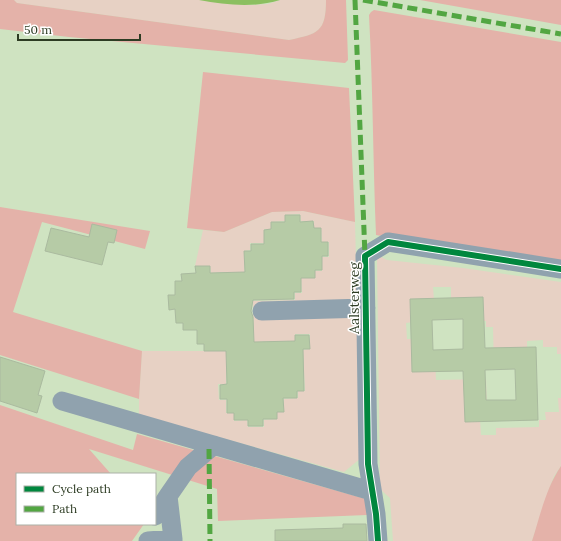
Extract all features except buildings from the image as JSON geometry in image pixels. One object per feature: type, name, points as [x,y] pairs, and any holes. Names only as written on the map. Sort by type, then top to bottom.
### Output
[{"type":"street","name":"Aalsterweg","points":[[378,541],[376,514],[368,464],[365,256],[388,242],[561,269]]},
{"type":"street","points":[[262,311],[366,308]]},
{"type":"street","points":[[62,401],[372,491]]},
{"type":"street","points":[[156,514],[188,467],[214,445]]},
{"type":"street","points":[[148,541],[173,540],[168,496]]},
{"type":"street","points":[[139,541],[149,525]]},
{"type":"shaded area","points":[[0,0],[14,0],[17,3],[289,40],[307,36],[318,30],[324,19],[326,0],[346,0],[348,60],[345,63],[0,29]]},
{"type":"shaded area","points":[[14,0],[199,0],[251,5],[268,4],[280,0],[326,0],[326,11],[322,25],[318,30],[307,36],[289,40],[17,3]]},
{"type":"shaded area","points":[[199,0],[280,0],[270,3],[240,5]]},
{"type":"shaded area","points":[[420,0],[561,0],[561,25]]},
{"type":"shaded area","points":[[374,10],[561,42],[561,264],[376,235],[369,15]]},
{"type":"shaded area","points":[[203,72],[349,88],[355,222],[303,211],[272,212],[224,232],[187,228]]},
{"type":"shaded area","points":[[0,207],[150,231],[145,249],[42,222],[13,312],[142,351],[139,399],[0,355]]},
{"type":"shaded area","points":[[303,211],[355,222],[361,458],[344,472],[139,415],[142,351],[246,351],[232,370],[226,370],[226,384],[218,384],[219,400],[226,400],[226,413],[234,413],[234,421],[247,420],[248,427],[264,427],[264,420],[277,419],[277,412],[284,412],[284,399],[298,398],[298,391],[305,391],[303,350],[310,349],[310,334],[295,334],[295,341],[254,342],[253,301],[295,300],[295,293],[302,293],[301,278],[315,278],[315,271],[322,271],[322,257],[329,257],[329,242],[322,242],[321,228],[314,228],[314,221],[301,221],[300,214],[285,215],[285,221],[271,222],[271,229],[264,229],[264,243],[250,243],[250,250],[244,251],[245,292],[225,279],[225,272],[211,273],[210,266],[195,266],[203,230],[224,232],[272,212]]},
{"type":"shaded area","points":[[377,255],[387,260],[463,268],[561,282],[561,354],[557,354],[557,347],[543,347],[543,340],[527,341],[527,348],[494,369],[493,327],[486,327],[486,321],[479,321],[451,300],[451,287],[433,287],[434,300],[413,322],[406,323],[407,339],[414,339],[435,359],[436,380],[486,379],[487,418],[480,419],[481,435],[496,435],[496,428],[539,427],[539,420],[546,420],[545,412],[559,412],[558,398],[561,398],[561,466],[554,476],[532,541],[393,541],[390,498],[380,489]]},
{"type":"shaded area","points":[[0,405],[133,450],[137,434],[366,499],[367,515],[218,521],[217,489],[89,449],[110,473],[16,473],[16,525],[143,525],[132,541],[0,541]]},
{"type":"shaded area","points":[[561,466],[561,541],[532,541],[547,493]]},
{"type":"marked path","points":[[355,0],[365,256]]},
{"type":"marked path","points":[[363,0],[561,34]]},
{"type":"marked path","points":[[209,449],[210,541]]},
{"type":"cycle path","points":[[378,541],[376,514],[368,464],[365,256],[388,242],[561,269]]}]
